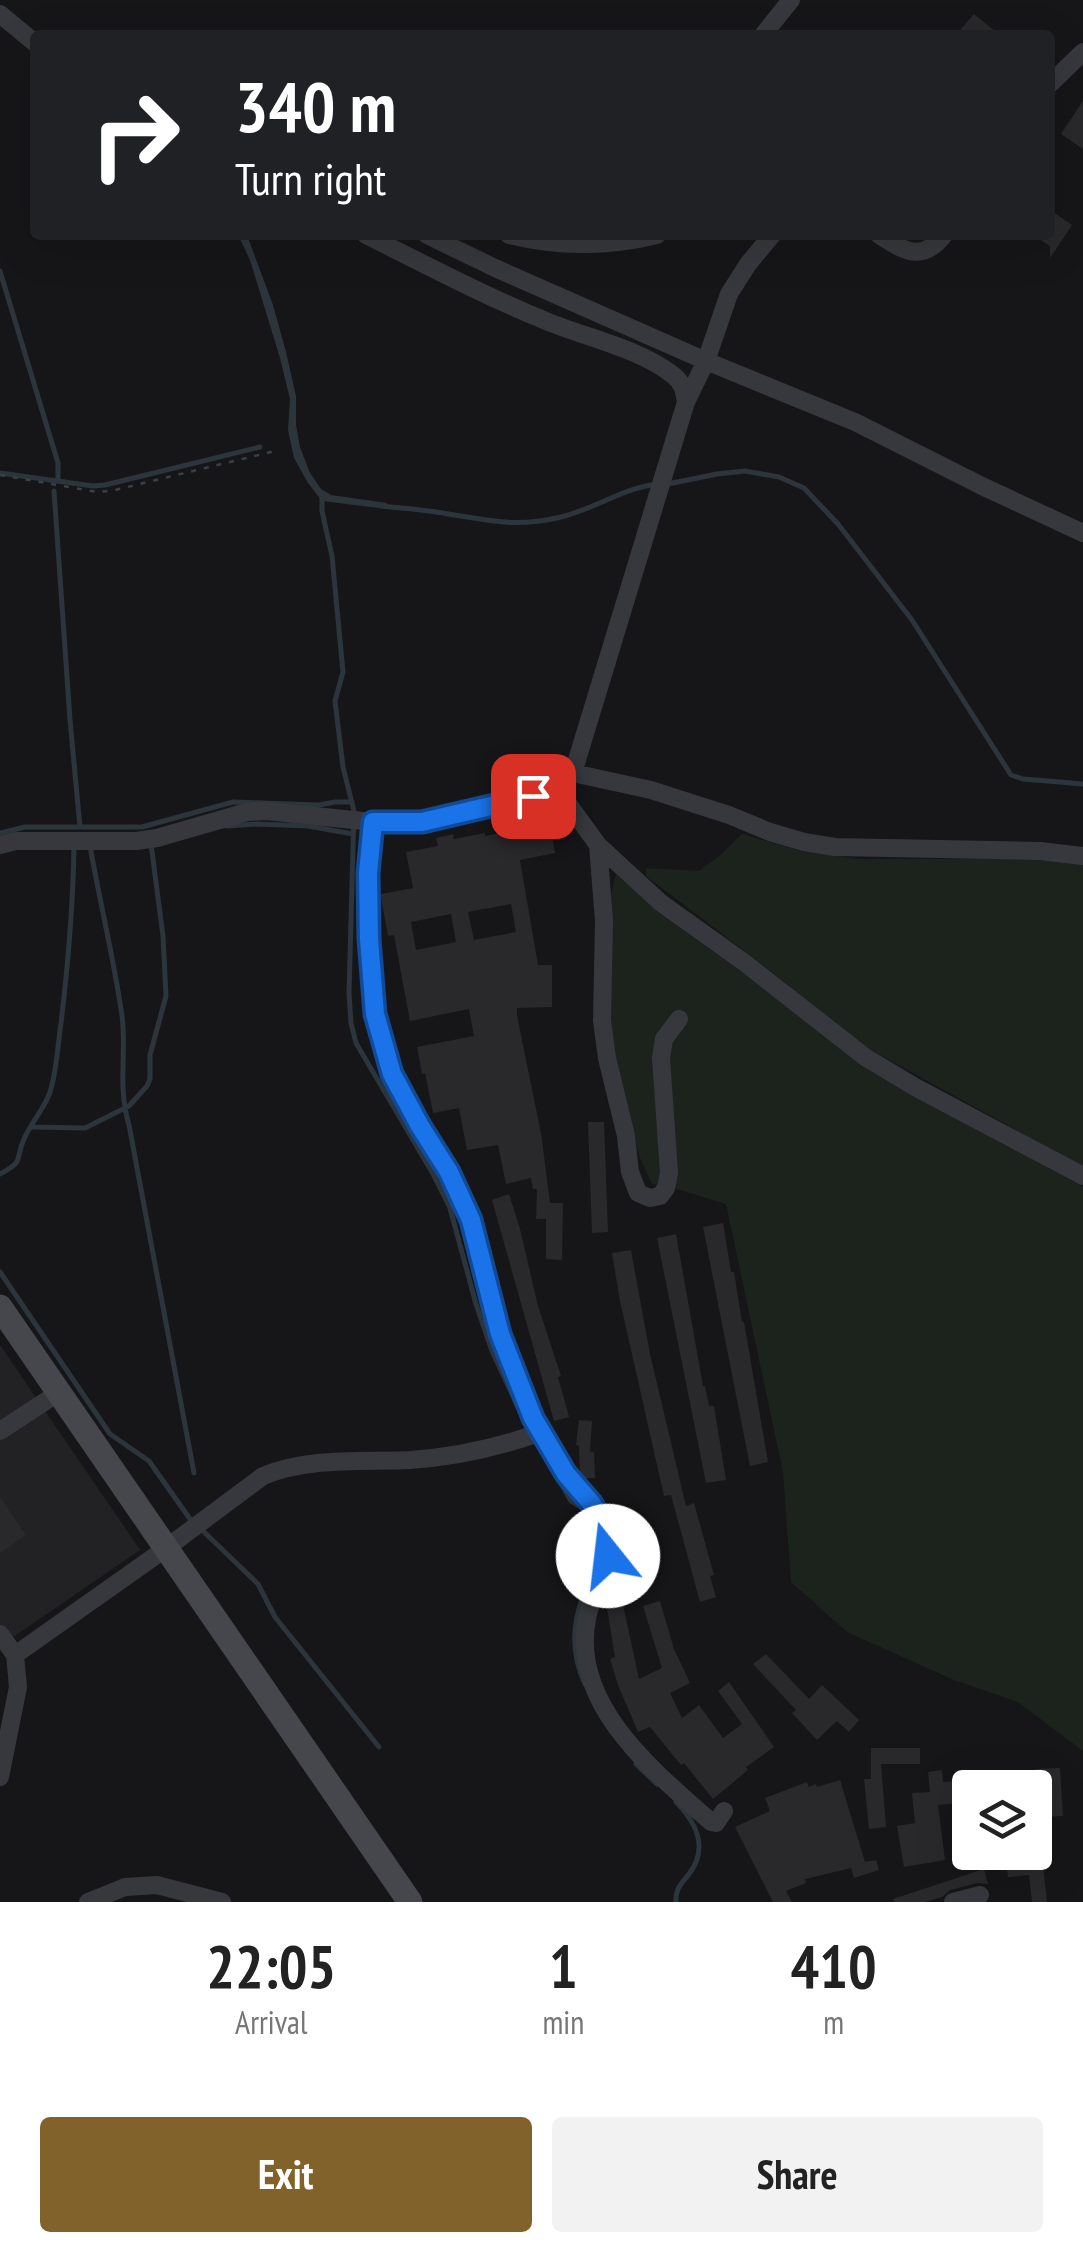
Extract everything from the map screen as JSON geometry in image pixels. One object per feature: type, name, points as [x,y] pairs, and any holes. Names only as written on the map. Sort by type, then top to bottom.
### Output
[{"type":"street","points":[[767,30],[792,0]]},
{"type":"street","points":[[0,14],[30,39]]},
{"type":"street","points":[[1055,79],[1083,52]]},
{"type":"street","points":[[376,240],[545,321],[637,355],[670,372],[682,383],[686,402]]},
{"type":"street","points":[[437,240],[706,361],[855,422],[1083,533]]},
{"type":"street","points":[[530,240],[572,244],[627,240]]},
{"type":"street","points":[[0,845],[16,841],[136,841],[247,812],[422,822],[558,790],[574,774],[686,402],[706,361],[728,294],[768,240]]},
{"type":"street","points":[[888,240],[909,251],[923,252],[940,240]]},
{"type":"street","points":[[574,774],[650,790],[729,814],[770,832],[820,844],[1040,851],[1083,856]]},
{"type":"street","points":[[558,790],[598,845],[661,903],[746,963],[865,1057],[1083,1176]]},
{"type":"street","points":[[361,821],[368,873],[375,1014],[392,1074],[449,1172],[471,1220],[500,1334],[533,1418],[535,1434],[592,1504],[608,1533],[608,1556],[587,1618],[584,1651],[594,1686],[616,1727],[656,1772],[711,1822],[716,1822],[724,1812]]},
{"type":"street","points":[[598,845],[604,921],[602,1021],[607,1058],[634,1186],[638,1193],[650,1198],[660,1196],[669,1173],[661,1058],[664,1039],[678,1018]]},
{"type":"street","points":[[0,1307],[410,1902]]},
{"type":"street","points":[[0,1430],[58,1393]]},
{"type":"street","points":[[15,1655],[263,1476],[279,1469],[338,1462],[416,1460],[484,1449],[535,1434]]},
{"type":"street","points":[[0,1634],[15,1655],[18,1687],[0,1777]]},
{"type":"street","points":[[88,1902],[125,1887],[156,1885],[222,1902]]},
{"type":"street","points":[[953,1902],[980,1895]]},
{"type":"path","points":[[0,476],[111,491],[279,450]]},
{"type":"shaded area","points":[[240,240],[249,240],[273,305],[296,396],[300,447],[310,473],[321,489],[331,495],[387,503],[387,509],[322,501],[294,458],[288,430],[290,399],[250,260]]},
{"type":"shaded area","points":[[742,834],[800,851],[857,859],[1037,859],[1083,865],[1083,1167],[857,1042],[646,876],[646,868],[699,871]]},
{"type":"shaded area","points":[[616,874],[659,913],[869,1069],[1083,1187],[1083,1751],[1018,1702],[954,1680],[847,1632],[791,1582],[783,1472],[726,1204],[671,1187],[667,1097],[670,1020],[660,1185],[652,1184],[640,1158],[613,1057],[608,1010],[610,899]]},
{"type":"shaded area","points":[[0,1345],[140,1550],[0,1646]]},
{"type":"building","points":[[974,14],[994,30],[960,30]]},
{"type":"building","points":[[1083,101],[1083,149],[1061,134]]},
{"type":"building","points":[[1055,213],[1072,225],[1050,258],[1050,246],[1041,240],[1055,240]]},
{"type":"building","points":[[549,820],[555,853],[520,860],[538,965],[552,965],[552,1007],[517,1008],[517,1016],[541,1133],[550,1203],[563,1203],[562,1260],[546,1259],[546,1219],[536,1219],[537,1189],[533,1189],[531,1178],[506,1184],[498,1145],[467,1150],[459,1108],[433,1113],[417,1047],[474,1036],[469,1009],[410,1021],[394,935],[388,936],[381,898],[381,894],[413,888],[406,852],[438,846],[436,838],[453,834],[454,839],[485,836],[525,828],[524,824]],"holes":[[[511,904],[516,932],[474,940],[468,912]],[[451,914],[456,942],[416,950],[411,922]]]},
{"type":"building","points":[[588,1122],[604,1122],[608,1232],[592,1233]]},
{"type":"building","points":[[509,1194],[561,1376],[558,1377],[569,1417],[554,1421],[492,1200]]},
{"type":"building","points":[[723,1223],[768,1462],[750,1466],[703,1227]]},
{"type":"building","points":[[676,1234],[703,1386],[709,1406],[714,1406],[726,1480],[706,1483],[657,1238]]},
{"type":"building","points":[[631,1250],[650,1354],[686,1506],[694,1503],[714,1575],[710,1576],[716,1597],[700,1602],[671,1495],[664,1496],[620,1301],[612,1253]]},
{"type":"building","points":[[579,1420],[592,1421],[590,1452],[594,1452],[595,1478],[586,1478],[580,1472],[576,1445]]},
{"type":"building","points":[[0,1497],[26,1535],[0,1553]]},
{"type":"building","points":[[660,1601],[674,1649],[690,1683],[670,1693],[682,1718],[699,1705],[723,1738],[742,1724],[718,1691],[729,1682],[774,1747],[713,1799],[650,1727],[638,1732],[610,1659],[615,1657],[607,1608],[623,1605],[639,1679],[662,1668],[643,1606]]},
{"type":"building","points":[[766,1654],[809,1699],[822,1685],[859,1720],[849,1732],[837,1721],[817,1740],[792,1713],[796,1710],[753,1664]]},
{"type":"building","points":[[871,1748],[920,1748],[920,1764],[881,1764],[886,1827],[869,1829],[864,1779],[871,1779]]},
{"type":"building","points":[[1060,1768],[1063,1816],[1052,1816],[1052,1770],[1035,1769]]},
{"type":"building","points":[[942,1770],[943,1782],[952,1781],[952,1804],[938,1805],[945,1860],[904,1867],[897,1826],[915,1823],[912,1793],[930,1792],[928,1772]]},
{"type":"building","points":[[840,1780],[865,1862],[876,1860],[879,1870],[854,1878],[851,1868],[805,1879],[806,1883],[786,1891],[792,1902],[773,1902],[735,1827],[770,1811],[765,1798],[807,1782],[809,1787],[817,1787]]},
{"type":"building","points":[[981,1870],[988,1884],[950,1890],[925,1902],[893,1899]]},
{"type":"building","points":[[1007,1870],[1044,1870],[1047,1902],[1032,1902],[1029,1875],[1008,1877]]},
{"type":"waterway","points":[[0,271],[58,463],[58,481]]},
{"type":"waterway","points":[[0,473],[105,485],[260,447]]},
{"type":"waterway","points":[[668,484],[745,471],[779,477],[804,488],[838,524],[912,620],[1011,775],[1083,784]]},
{"type":"waterway","points":[[381,506],[498,522],[543,521],[657,484]]},
{"type":"waterway","points":[[54,491],[80,827]]},
{"type":"waterway","points":[[322,497],[343,672],[335,701],[343,767],[354,811],[351,1023],[356,1043],[450,1208],[492,1351],[529,1431]]},
{"type":"waterway","points":[[0,833],[25,827],[142,827],[233,802],[352,802]]},
{"type":"waterway","points":[[227,826],[308,826],[353,834]]},
{"type":"waterway","points":[[32,1127],[85,1128],[129,1106],[150,1079],[150,1055],[166,996],[151,844]]},
{"type":"waterway","points":[[0,1174],[16,1163],[52,1085],[68,957],[74,846]]},
{"type":"waterway","points":[[90,846],[122,1016],[125,1110],[194,1473]]},
{"type":"waterway","points":[[0,1272],[110,1434],[149,1461],[190,1519]]},
{"type":"waterway","points":[[553,1470],[571,1501],[587,1511]]},
{"type":"waterway","points":[[204,1532],[258,1584],[275,1617],[379,1747]]},
{"type":"waterway","points":[[585,1684],[578,1665],[575,1631],[601,1546]]},
{"type":"waterway","points":[[636,1764],[657,1784]]},
{"type":"waterway","points":[[676,1802],[694,1827],[699,1845],[695,1864],[679,1887],[676,1902]]},
{"type":"route","points":[[533,796],[422,822],[373,822],[368,873],[375,1014],[392,1074],[449,1172],[471,1220],[500,1334],[533,1418],[608,1533],[608,1556]]}]
